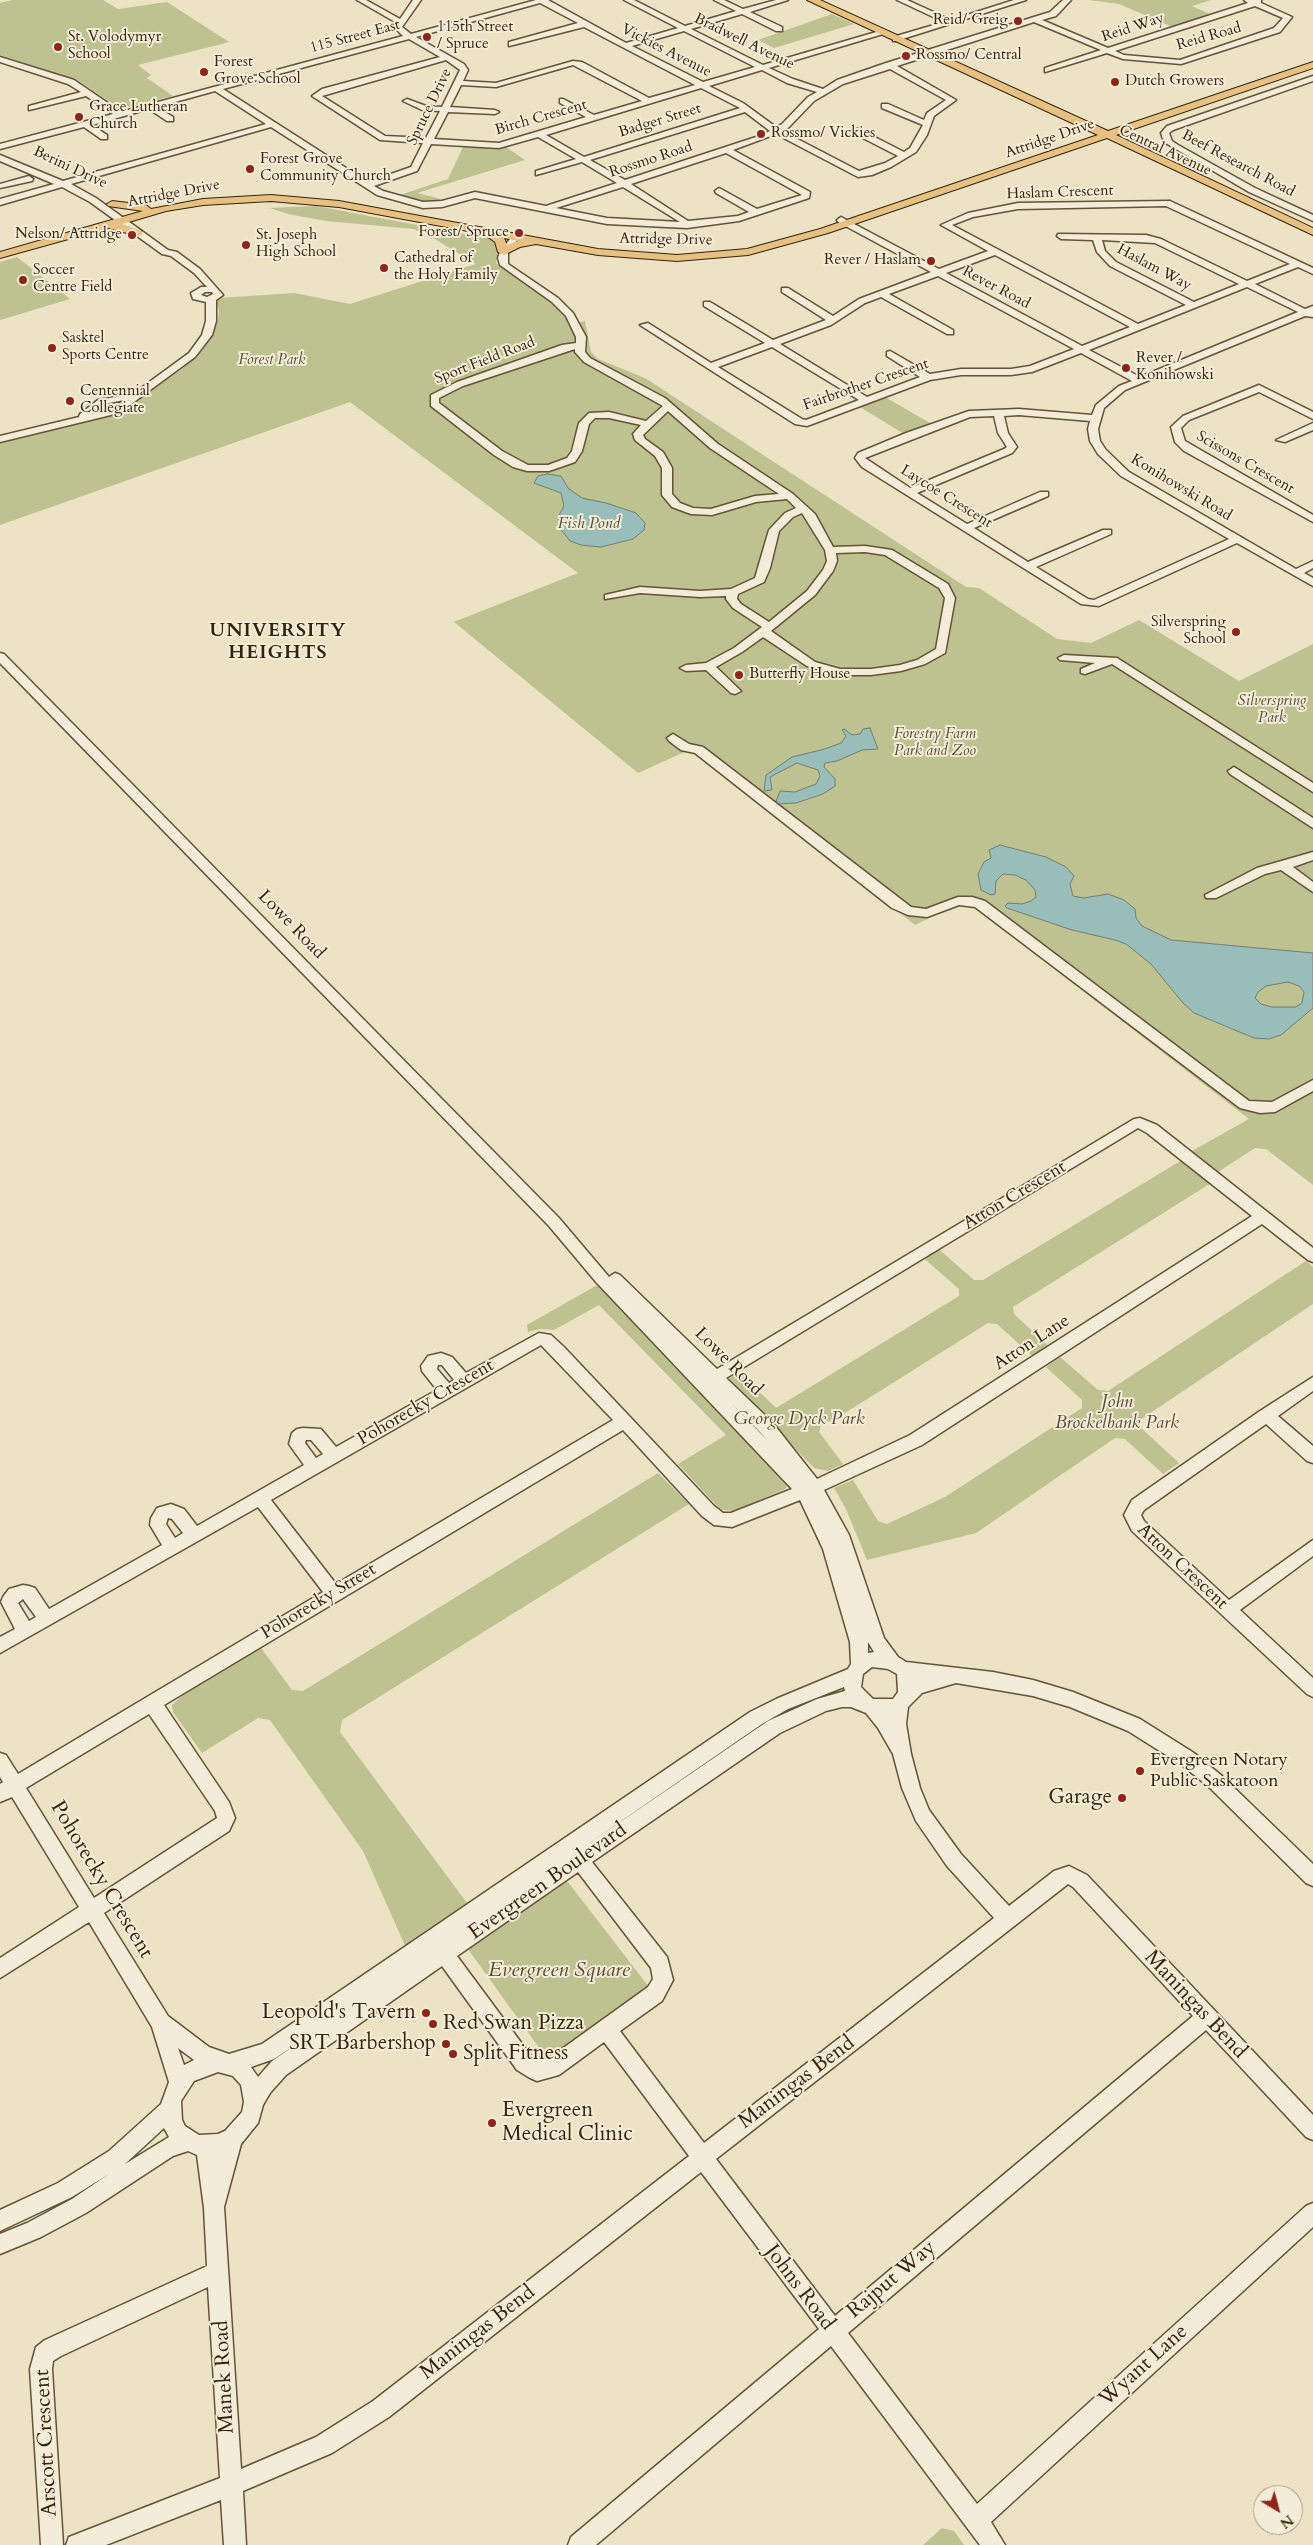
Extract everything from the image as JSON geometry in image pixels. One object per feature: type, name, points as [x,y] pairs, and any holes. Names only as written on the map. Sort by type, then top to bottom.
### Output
[{"type":"main road","name":"Central Avenue","points":[[812,0],[978,77],[1073,133],[1100,134],[1171,164],[1313,232]]},
{"type":"main road","name":"Attridge Drive","points":[[1100,134],[1122,122],[1171,111],[1313,60]]},
{"type":"main road","name":"Attridge Drive","points":[[0,250],[88,224],[158,210],[229,199],[271,198],[346,205],[488,232],[610,249],[687,253],[721,250],[763,243],[866,216],[1073,133],[1100,134],[1313,65]]},
{"type":"main road","points":[[1143,132],[1150,124],[1171,111]]},
{"type":"main road","points":[[1073,133],[1096,124],[1122,122]]},
{"type":"main road","name":"Attridge Drive","points":[[0,255],[101,226],[146,208],[219,195],[292,194],[352,201],[517,235],[539,242],[638,257],[699,257],[756,250],[824,231],[844,221],[989,170],[1073,133]]},
{"type":"main road","points":[[1073,133],[1103,144],[1124,148]]},
{"type":"main road","name":"Central Avenue","points":[[1100,134],[1124,148],[1313,238]]},
{"type":"main road","points":[[1149,143],[1171,164]]},
{"type":"main road","points":[[88,224],[100,218],[107,205],[146,208]]},
{"type":"main road","points":[[101,226],[117,226],[142,232],[143,221],[147,215],[158,210]]},
{"type":"main road","points":[[824,231],[842,229],[863,231],[862,222],[866,216]]},
{"type":"main road","points":[[488,232],[500,240],[504,252],[517,244],[539,242]]},
{"type":"street","points":[[360,0],[400,22]]},
{"type":"street","points":[[410,37],[398,27],[417,0]]},
{"type":"street","name":"115 Street East","points":[[0,147],[410,37],[491,10],[542,0]]},
{"type":"street","name":"Vickies Avenue","points":[[542,0],[746,109],[776,131],[858,174],[879,169],[905,156],[921,141],[930,115],[952,100],[889,65]]},
{"type":"street","name":"Bradwell Avenue","points":[[628,0],[790,81],[823,90]]},
{"type":"street","points":[[718,0],[779,29]]},
{"type":"street","points":[[626,45],[784,0]]},
{"type":"street","points":[[901,0],[950,22]]},
{"type":"street","points":[[990,0],[1003,6]]},
{"type":"street","points":[[896,39],[1022,0]]},
{"type":"street","points":[[926,53],[1035,20],[1058,11],[1067,0]]},
{"type":"street","name":"Reid Road","points":[[1035,20],[1134,60],[1172,62],[1189,60],[1267,34],[1276,30],[1288,17],[1255,1]]},
{"type":"street","name":"Reid Way","points":[[1048,70],[1255,1]]},
{"type":"street","points":[[512,44],[585,24]]},
{"type":"street","name":"Birch Crescent","points":[[446,58],[325,91],[316,96],[380,137],[499,146],[880,32]]},
{"type":"street","name":"Spruce Drive","points":[[367,185],[411,172],[429,142],[464,70],[410,37]]},
{"type":"street","name":"Rossmo Road","points":[[217,89],[367,185],[389,197],[423,205],[442,204],[474,196],[546,208],[727,150],[776,131],[790,122],[806,103],[823,90],[854,76],[926,53]]},
{"type":"street","points":[[0,59],[71,82],[119,114]]},
{"type":"street","points":[[459,83],[496,85],[573,63],[579,64],[648,101]]},
{"type":"street","points":[[6,70],[19,65]]},
{"type":"street","name":"Beef Research Road","points":[[1313,78],[1178,125],[1165,133],[1168,142],[1175,147],[1252,190],[1313,218]]},
{"type":"street","points":[[32,108],[88,93]]},
{"type":"street","points":[[406,101],[425,108],[495,112]]},
{"type":"street","points":[[563,101],[593,118]]},
{"type":"street","points":[[150,106],[170,119]]},
{"type":"street","points":[[885,106],[917,121],[927,123]]},
{"type":"street","name":"Badger Street","points":[[539,173],[746,109]]},
{"type":"street","points":[[85,124],[104,137]]},
{"type":"street","points":[[0,202],[272,124]]},
{"type":"street","points":[[856,131],[905,156]]},
{"type":"street","points":[[539,134],[623,183],[682,219],[687,224]]},
{"type":"street","points":[[0,143],[33,138]]},
{"type":"street","points":[[14,160],[10,152],[11,147],[33,138]]},
{"type":"street","points":[[546,208],[618,222],[687,224],[728,220],[758,213],[807,194],[727,150]]},
{"type":"street","name":"Berini Drive","points":[[0,152],[107,205],[165,252],[174,254],[204,278],[204,288],[208,297],[211,321],[207,336],[192,355],[155,384],[137,394]]},
{"type":"street","points":[[0,159],[14,160]]},
{"type":"street","name":"Berini Drive","points":[[14,160],[73,181],[99,194],[107,205]]},
{"type":"street","points":[[1,186],[29,179]]},
{"type":"street","points":[[1,186],[16,197]]},
{"type":"street","points":[[719,191],[758,213]]},
{"type":"street","name":"Haslam Crescent","points":[[1137,327],[945,225],[971,215],[1018,206],[1102,206],[1167,203],[1298,264]]},
{"type":"street","name":"Rever Road","points":[[844,221],[1138,380]]},
{"type":"street","points":[[517,235],[504,252],[502,258],[504,265],[555,300],[570,315],[578,327],[581,345],[580,352],[587,360],[669,405],[714,446],[789,496],[804,509],[817,525],[830,550],[832,562],[821,582],[794,609],[738,650],[709,666],[686,668]]},
{"type":"street","points":[[1061,236],[1097,237]]},
{"type":"street","name":"Haslam Way","points":[[1193,305],[1113,264],[1101,252],[1097,237],[1146,238],[1158,241],[1248,284]]},
{"type":"street","points":[[710,367],[833,320],[853,306],[882,294],[995,252]]},
{"type":"street","points":[[1081,350],[1298,264],[1313,271]]},
{"type":"street","points":[[1248,284],[1310,312]]},
{"type":"street","points":[[785,290],[833,320]]},
{"type":"street","points":[[882,294],[950,332]]},
{"type":"street","points":[[707,304],[866,400]]},
{"type":"street","points":[[1094,418],[1099,407],[1109,398],[1138,380],[1310,312]]},
{"type":"street","name":"Fairbrother Crescent","points":[[645,326],[799,422],[811,422],[928,377],[971,371],[1021,371],[1081,350]]},
{"type":"street","name":"Sport Field Road","points":[[581,345],[564,347],[460,384],[434,397],[434,404],[498,453],[517,465],[527,468],[549,468],[571,460],[577,451],[584,423],[592,415],[614,416],[648,424]]},
{"type":"street","points":[[890,354],[928,377]]},
{"type":"street","name":"Scissons Crescent","points":[[1313,416],[1259,388],[1186,418],[1176,427],[1180,442],[1188,449],[1313,519]]},
{"type":"street","points":[[98,411],[98,404],[137,394]]},
{"type":"street","points":[[0,439],[78,420],[98,411],[114,412],[137,394]]},
{"type":"street","points":[[111,401],[118,402],[120,406]]},
{"type":"street","points":[[669,405],[638,434],[640,440],[658,454],[667,468],[667,495],[676,505],[692,511],[712,512],[755,499],[789,496]]},
{"type":"street","points":[[910,492],[1008,451],[1012,447],[1003,433],[998,412]]},
{"type":"street","name":"Laycoe Crescent","points":[[1094,418],[998,412],[976,413],[952,419],[862,455],[860,458],[863,463],[1085,602],[1095,604],[1237,539]]},
{"type":"street","name":"Konihowski Road","points":[[1094,418],[1095,441],[1112,464],[1313,583]]},
{"type":"street","points":[[1281,440],[1313,426]]},
{"type":"street","points":[[966,528],[1044,494]]},
{"type":"street","points":[[609,597],[640,590],[700,594],[733,592],[760,580],[765,568],[774,530],[789,515],[804,509]]},
{"type":"street","points":[[1028,566],[1107,532]]},
{"type":"street","points":[[733,592],[731,599],[737,606],[811,664],[840,672],[871,672],[901,668],[921,662],[941,651],[950,598],[944,586],[906,561],[888,552],[864,549],[830,550]]},
{"type":"street","points":[[1296,573],[1313,564]]},
{"type":"street","name":"Lowe Road","points":[[0,656],[554,1222],[601,1278],[709,1381],[792,1476],[809,1490],[841,1535],[876,1642],[897,1666]]},
{"type":"street","points":[[1064,658],[1113,660],[1313,788]]},
{"type":"street","points":[[1085,671],[1113,660]]},
{"type":"street","points":[[709,666],[735,691]]},
{"type":"street","points":[[673,738],[685,747],[699,750],[902,908],[927,912],[958,901],[972,900],[980,904],[1082,984],[1245,1105],[1260,1108],[1275,1107],[1313,1085]]},
{"type":"street","points":[[1234,771],[1313,824]]},
{"type":"street","points":[[1211,895],[1260,871],[1313,856]]},
{"type":"street","points":[[1283,866],[1313,888]]},
{"type":"street","name":"Atton Crescent","points":[[709,1381],[1134,1124],[1140,1123],[1152,1129],[1313,1256]]},
{"type":"street","name":"Atton Lane","points":[[809,1490],[916,1440],[1262,1217]]},
{"type":"street","name":"Pohorecky Crescent","points":[[0,1646],[531,1342],[543,1338],[559,1351],[708,1511],[720,1520],[738,1519],[809,1490]]},
{"type":"street","points":[[447,1391],[430,1372],[429,1366],[432,1360],[440,1359],[447,1361],[464,1381]]},
{"type":"street","name":"Atton Crescent","points":[[1313,1383],[1138,1505],[1132,1515],[1138,1526],[1313,1689]]},
{"type":"street","points":[[1266,1416],[1313,1456]]},
{"type":"street","name":"Pohorecky Street","points":[[7,1789],[624,1421]]},
{"type":"street","points":[[314,1467],[297,1444],[298,1438],[302,1434],[315,1434],[334,1455]]},
{"type":"street","name":"Lowe Road","points":[[809,1490],[831,1549],[859,1642],[856,1671]]},
{"type":"street","points":[[260,1498],[334,1593]]},
{"type":"street","points":[[173,1548],[158,1525],[159,1518],[163,1513],[172,1511],[178,1514],[195,1536]]},
{"type":"street","points":[[1228,1610],[1313,1547]]},
{"type":"street","points":[[26,1631],[9,1602],[15,1594],[29,1593],[47,1620]]},
{"type":"street","points":[[902,1754],[884,1722],[854,1690],[856,1671],[875,1659],[897,1666],[1034,1688],[1081,1702],[1134,1725],[1188,1759],[1216,1782],[1310,1868]]},
{"type":"street","points":[[897,1666],[907,1677],[897,1724],[902,1754],[911,1788],[935,1836],[1008,1920]]},
{"type":"street","name":"Evergreen Boulevard","points":[[254,2102],[263,2086],[279,2068],[440,1947],[574,1854],[756,1718],[782,1704],[856,1671]]},
{"type":"street","points":[[867,1705],[891,1708],[917,1686],[962,1677]]},
{"type":"street","name":"Evergreen Boulevard","points":[[574,1854],[774,1727],[836,1701],[851,1699],[867,1705]]},
{"type":"street","points":[[0,1969],[215,1832],[224,1822],[225,1813],[218,1800],[152,1703]]},
{"type":"street","name":"Pohorecky Crescent","points":[[0,1762],[7,1789],[93,1911],[161,2023],[179,2083]]},
{"type":"street","points":[[440,1947],[530,2068],[537,2071],[552,2068],[655,1994],[663,1980],[660,1964],[574,1854]]},
{"type":"street","name":"Maningas Bend","points":[[77,2545],[231,2485],[324,2444],[374,2414],[700,2157],[1008,1920],[1060,1877],[1069,1875],[1080,1881],[1313,2130]]},
{"type":"street","name":"Evergreen Boulevard","points":[[224,2063],[267,2052],[440,1947]]},
{"type":"street","name":"Rajput Way","points":[[579,2545],[1206,2017]]},
{"type":"street","name":"Pohorecky Crescent","points":[[161,2023],[202,2054],[224,2063]]},
{"type":"street","name":"Johns Road","points":[[606,2029],[700,2157],[994,2545]]},
{"type":"street","points":[[0,2244],[34,2230],[78,2206],[168,2147],[220,2144],[232,2138],[247,2122],[254,2102],[253,2090],[248,2078],[240,2069],[224,2063],[196,2068],[179,2083],[174,2092],[170,2110],[175,2128],[197,2144]]},
{"type":"street","points":[[0,2222],[65,2190],[109,2163],[170,2110]]},
{"type":"street","name":"Manek Road","points":[[214,2208],[232,2138]]},
{"type":"street","name":"Manek Road","points":[[197,2144],[214,2208],[235,2545]]},
{"type":"street","name":"Wyant Lane","points":[[976,2520],[1313,2213]]},
{"type":"street","name":"Arscott Crescent","points":[[52,2545],[41,2369],[44,2355],[53,2348],[218,2271]]},
{"type":"green space","points":[[12,0],[103,0],[118,9],[167,2],[229,42],[138,65],[151,75],[147,78],[173,96],[120,109],[79,81],[0,55],[0,3]]},
{"type":"green space","points":[[1089,0],[1211,0],[1192,6],[1214,16],[1175,28],[1119,4]]},
{"type":"green space","points":[[832,14],[854,24],[774,48],[758,40]]},
{"type":"green space","points":[[463,147],[506,147],[525,160],[417,193],[445,200],[438,202],[430,203],[397,196],[448,179]]},
{"type":"green space","name":"Forestry Farm Park and Zoo","points":[[316,206],[465,234],[493,237],[499,245],[496,263],[559,307],[571,325],[585,321],[591,352],[598,359],[645,378],[966,587],[979,588],[1057,639],[1091,643],[1139,620],[1239,681],[1313,644],[1313,1185],[1266,1149],[1255,1148],[1218,1172],[1192,1151],[1249,1119],[965,900],[915,925],[691,749],[638,773],[454,622],[578,573],[350,402],[0,525],[0,442],[119,413],[123,407],[181,370],[196,356],[211,337],[218,320],[219,310],[215,301],[220,298],[294,293],[350,304],[476,264],[430,236],[414,229],[326,221],[288,214],[270,208]]},
{"type":"green space","name":"Soccer Centre Field","points":[[17,257],[70,299],[0,320],[0,262]]},
{"type":"green space","points":[[885,397],[930,423],[904,434],[860,407]]},
{"type":"green space","name":"George Dyck Park","points":[[1187,1157],[1216,1180],[1013,1307],[1014,1314],[1055,1352],[1039,1362],[997,1324],[988,1323],[837,1418],[821,1425],[819,1432],[843,1464],[828,1471],[814,1468],[728,1379],[739,1372],[776,1408],[959,1296],[959,1289],[919,1254],[934,1245],[974,1280],[983,1280]]},
{"type":"green space","name":"John Brockelbank Park","points":[[1306,1261],[1313,1267],[1313,1304],[1140,1420],[1141,1428],[1179,1463],[1163,1474],[1125,1439],[1115,1438],[976,1533],[867,1560],[846,1509],[834,1488],[853,1480],[878,1521],[887,1524],[945,1497],[1082,1408],[1082,1400],[1046,1367],[1060,1357],[1098,1390],[1108,1391]]},
{"type":"green space","points":[[599,1284],[789,1484],[785,1489],[734,1511],[723,1510],[718,1507],[678,1464],[726,1435],[599,1305],[554,1330],[540,1329],[528,1332],[527,1325]]},
{"type":"green space","points":[[658,1473],[689,1504],[342,1720],[340,1732],[470,1907],[407,1950],[363,1851],[270,1720],[258,1718],[202,1753],[173,1712],[172,1705],[183,1695],[261,1648],[292,1690],[303,1691]]},
{"type":"green space","name":"Evergreen Square","points":[[564,1877],[649,1987],[548,2060],[465,1945]]},
{"type":"green space","points":[[942,2528],[954,2531],[964,2545],[923,2545]]},
{"type":"water","name":"Fish Pond","points":[[547,474],[561,476],[568,488],[582,498],[606,503],[636,513],[645,523],[644,530],[633,539],[601,547],[581,545],[570,541],[559,527],[558,517],[564,506],[561,493],[534,483],[538,476]]},
{"type":"water","points":[[870,728],[878,749],[862,750],[837,761],[825,763],[824,767],[835,779],[835,786],[823,794],[796,803],[775,804],[780,791],[795,792],[816,784],[820,776],[818,770],[797,763],[770,777],[772,790],[764,791],[766,775],[792,757],[841,743],[846,736],[842,730],[844,729],[852,735],[860,734],[863,729]]},
{"type":"water","points":[[1000,845],[1046,857],[1066,867],[1074,876],[1070,884],[1073,896],[1084,898],[1108,894],[1124,900],[1135,909],[1136,918],[1142,926],[1171,940],[1313,953],[1313,1008],[1281,1035],[1269,1039],[1254,1038],[1194,1013],[1183,1003],[1151,964],[1126,944],[1072,930],[1007,908],[1005,906],[1008,903],[1022,904],[1036,897],[1035,890],[1026,880],[1015,875],[1003,874],[996,881],[995,894],[991,895],[981,890],[978,874],[984,862],[991,858],[989,850]],"holes":[[[1288,982],[1299,986],[1304,992],[1302,1003],[1296,1007],[1272,1007],[1261,1004],[1255,998],[1258,992],[1266,986]]]},
{"type":"place","name":"Reid/ Greig","points":[[1018,21]]},
{"type":"place","name":"115th Street / Spruce","points":[[427,37]]},
{"type":"place","name":"St. Volodymyr School","points":[[58,47]]},
{"type":"place","name":"Rossmo/ Central","points":[[906,56]]},
{"type":"place","name":"Forest Grove School","points":[[204,72]]},
{"type":"place","name":"Dutch Growers","points":[[1115,82]]},
{"type":"place","name":"Grace Lutheran Church","points":[[79,117]]},
{"type":"place","name":"Rossmo/ Vickies","points":[[761,134]]},
{"type":"place","name":"Forest Grove Community Church","points":[[250,169]]},
{"type":"place","name":"Forest/ Spruce","points":[[519,233]]},
{"type":"place","name":"Nelson/ Attridge","points":[[132,235]]},
{"type":"place","name":"St. Joseph High School","points":[[246,245]]},
{"type":"place","name":"Rever / Haslam","points":[[931,261]]},
{"type":"place","name":"Cathedral of the Holy Family","points":[[384,268]]},
{"type":"place","name":"Soccer Centre Field","points":[[23,280]]},
{"type":"place","name":"Sasktel Sports Centre","points":[[52,348]]},
{"type":"place","name":"Rever / Konihowski","points":[[1126,368]]},
{"type":"place","name":"Centennial Collegiate","points":[[70,401]]},
{"type":"place","name":"Silverspring School","points":[[1236,632]]},
{"type":"place","name":"Butterfly House","points":[[739,675]]},
{"type":"place","name":"Evergreen Notary Public Saskatoon","points":[[1140,1771]]},
{"type":"place","name":"Garage","points":[[1122,1798]]},
{"type":"place","name":"Leopold's Tavern","points":[[426,2013]]},
{"type":"place","name":"Red Swan Pizza","points":[[433,2024]]},
{"type":"place","name":"SRT Barbershop","points":[[446,2044]]},
{"type":"place","name":"Split Fitness","points":[[453,2054]]},
{"type":"place","name":"Evergreen Medical Clinic","points":[[492,2123]]},
{"type":"district","name":"UNIVERSITY HEIGHTS","points":[[278,643]]},
{"type":"park label","name":"Forest Park","points":[[272,361]]},
{"type":"park label","name":"Silverspring Park","points":[[1272,710]]}]
